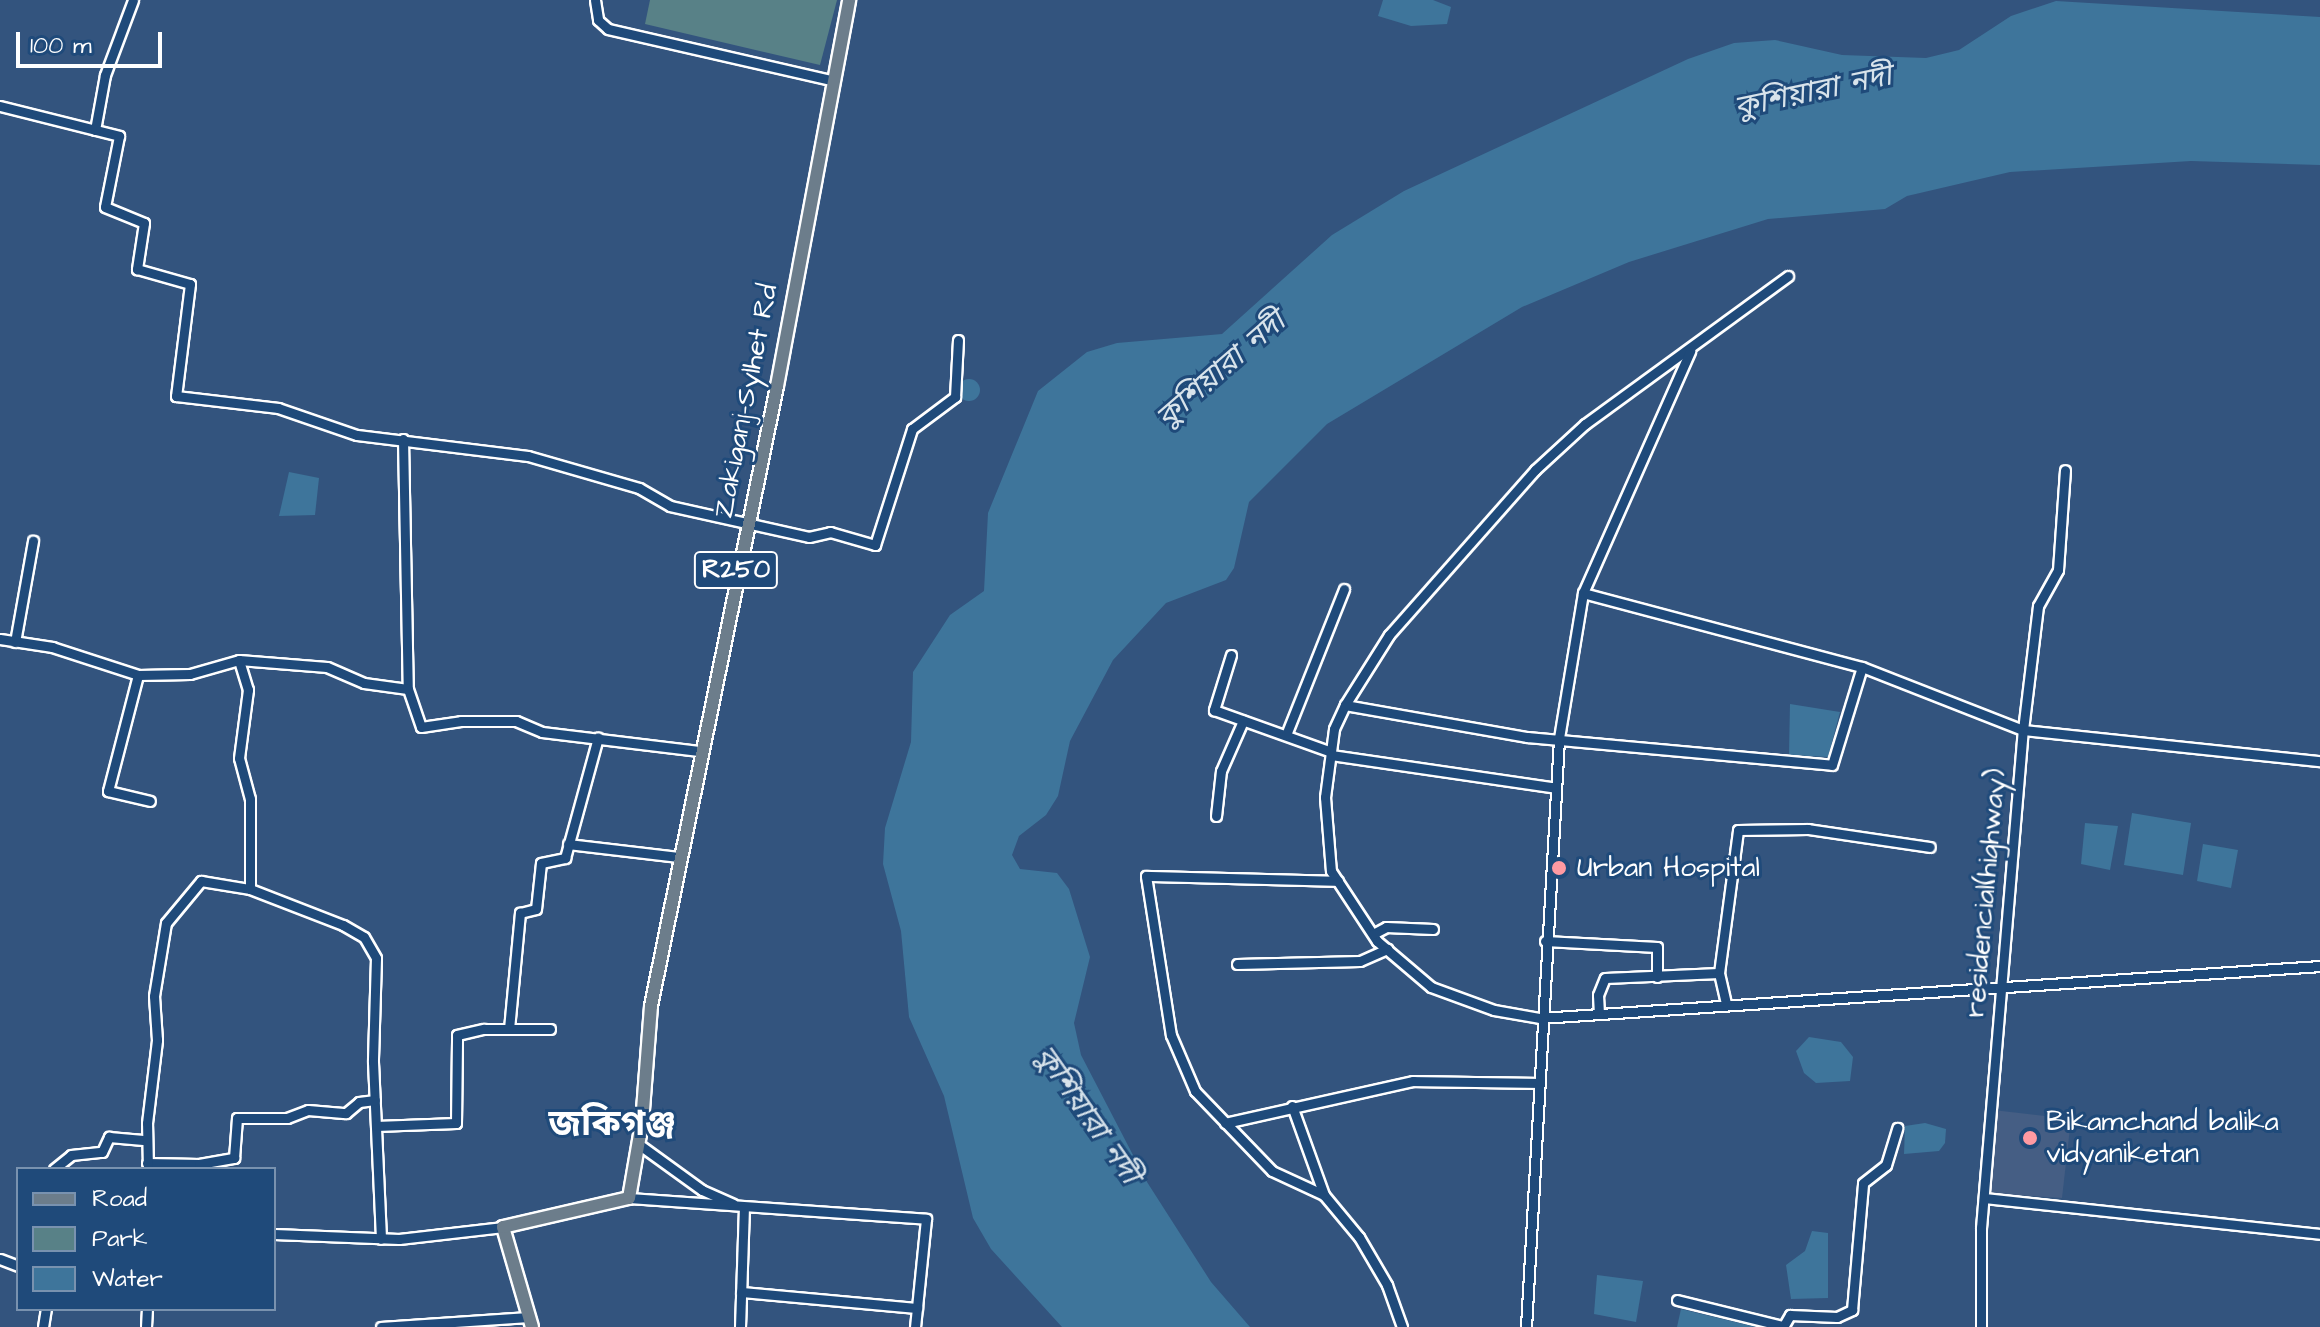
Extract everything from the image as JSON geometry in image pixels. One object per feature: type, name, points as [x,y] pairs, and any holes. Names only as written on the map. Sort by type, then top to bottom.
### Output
[{"type":"main road","name":"Zakiganj-Sylhet Rd","points":[[629,1198],[651,1006],[678,857],[777,386],[831,80],[849,0]]},
{"type":"main road","points":[[530,1322],[503,1227],[629,1198]]},
{"type":"street","points":[[95,130],[105,75],[133,0]]},
{"type":"street","points":[[595,0],[598,20],[608,29],[831,80]]},
{"type":"street","points":[[0,106],[119,136],[104,203],[108,210],[144,223],[137,269],[190,284],[176,396],[278,408],[357,435],[403,439],[564,465],[639,488],[670,506],[809,537],[830,532],[875,545],[912,429],[955,397],[958,340]]},
{"type":"street","points":[[1788,276],[1585,424],[1535,470],[1389,635],[1345,705],[1331,754],[1325,797],[1331,871],[1373,934],[1431,987],[1494,1010],[1540,1018],[2000,984],[2320,966]]},
{"type":"street","points":[[1526,1327],[1540,1018],[1559,738],[1583,593],[1691,349]]},
{"type":"street","points":[[403,439],[408,689],[421,727],[516,721],[542,732],[699,751]]},
{"type":"street","name":"residencial(highway)","points":[[1981,1327],[1984,1198],[2023,730],[2038,606],[2058,570],[2065,470]]},
{"type":"street","points":[[15,642],[33,541]]},
{"type":"street","points":[[1286,735],[1344,589]]},
{"type":"street","points":[[1583,593],[1862,667],[2023,730],[2320,761]]},
{"type":"street","points":[[0,639],[64,650],[138,675],[190,674],[239,660],[327,667],[364,683],[408,689]]},
{"type":"street","points":[[1231,655],[1212,706],[1243,721],[1331,754],[1556,788]]},
{"type":"street","points":[[239,660],[248,690],[239,758],[250,799],[250,889]]},
{"type":"street","points":[[1345,705],[1484,731],[1832,765],[1862,667]]},
{"type":"street","points":[[138,675],[108,791],[150,801]]},
{"type":"street","points":[[1216,816],[1221,771],[1243,721]]},
{"type":"street","points":[[509,1029],[520,913],[536,909],[541,863],[565,858],[598,737]]},
{"type":"street","points":[[1726,1004],[1719,973],[1738,830],[1808,829],[1930,847]]},
{"type":"street","points":[[568,844],[678,857]]},
{"type":"street","points":[[1324,1195],[1272,1171],[1195,1091],[1171,1035],[1146,876],[1338,881]]},
{"type":"street","points":[[375,1100],[359,1102],[346,1113],[308,1110],[287,1118],[237,1118],[234,1158],[198,1167],[148,1166],[146,1140],[157,1040],[154,996],[166,923],[201,881],[277,895],[364,937],[376,958],[375,1100],[381,1239]]},
{"type":"street","points":[[1373,934],[1386,927],[1433,929]]},
{"type":"street","points":[[1545,941],[1657,947],[1657,977]]},
{"type":"street","points":[[1237,964],[1360,961],[1387,949]]},
{"type":"street","points":[[1599,1014],[1598,995],[1605,978],[1719,973]]},
{"type":"street","points":[[376,1126],[456,1123],[457,1035],[509,1029],[550,1029]]},
{"type":"street","points":[[1225,1123],[1292,1106],[1427,1080],[1537,1083]]},
{"type":"street","points":[[1292,1106],[1324,1195],[1380,1273],[1402,1327]]},
{"type":"street","points":[[1677,1300],[1783,1326],[1790,1315],[1837,1317],[1852,1310],[1856,1222],[1863,1183],[1886,1165],[1897,1128]]},
{"type":"street","points":[[56,1167],[71,1155],[102,1152],[109,1137],[146,1140]]},
{"type":"street","points":[[637,1143],[702,1190],[744,1207]]},
{"type":"street","points":[[629,1198],[926,1219],[915,1327]]},
{"type":"street","points":[[1984,1198],[2320,1234]]},
{"type":"street","points":[[740,1327],[744,1207]]},
{"type":"street","points":[[276,1234],[381,1239],[503,1227]]},
{"type":"street","points":[[741,1292],[917,1308]]},
{"type":"street","points":[[381,1327],[530,1322]]},
{"type":"shaded area","name":"Bikamchand balika vidyaniketan","points":[[1993,1110],[2071,1119],[2062,1198],[1987,1193]]},
{"type":"green space","points":[[650,0],[837,0],[820,65],[645,24]]},
{"type":"water","points":[[1383,0],[1433,0],[1451,7],[1447,24],[1411,26],[1378,16]]},
{"type":"water","name":"কুশিয়ারা নদী","points":[[2056,1],[2320,17],[2320,165],[2191,161],[2010,172],[1907,196],[1885,209],[1768,219],[1629,262],[1522,307],[1327,424],[1249,502],[1234,568],[1226,580],[1166,603],[1113,660],[1070,741],[1058,796],[1046,815],[1019,836],[1012,855],[1020,869],[1057,873],[1069,889],[1090,957],[1074,1023],[1081,1055],[1147,1182],[1211,1282],[1250,1327],[1062,1327],[991,1249],[973,1218],[944,1096],[909,1017],[901,931],[883,864],[885,828],[911,742],[913,672],[950,615],[984,591],[988,513],[1038,391],[1087,352],[1117,343],[1222,334],[1332,235],[1404,191],[1688,59],[1734,43],[1775,40],[1842,55],[1926,58],[1959,50],[2011,16]]},
{"type":"water","points":[[969,379],[977,382],[980,390],[977,398],[969,401],[961,398],[958,390],[961,382]]},
{"type":"water","points":[[289,472],[319,478],[315,515],[279,516]]},
{"type":"water","points":[[1790,704],[1840,712],[1828,757],[1789,755]]},
{"type":"water","points":[[2132,813],[2191,823],[2183,875],[2124,865]]},
{"type":"water","points":[[2085,823],[2118,826],[2110,870],[2081,864]]},
{"type":"water","points":[[2203,844],[2238,850],[2231,888],[2197,881]]},
{"type":"water","points":[[1809,1037],[1841,1042],[1853,1057],[1850,1081],[1816,1083],[1804,1073],[1796,1051]]},
{"type":"water","points":[[1925,1123],[1946,1129],[1945,1143],[1939,1151],[1904,1154],[1905,1126]]},
{"type":"water","points":[[1812,1231],[1828,1233],[1828,1298],[1791,1299],[1786,1265],[1805,1251]]},
{"type":"water","points":[[1597,1275],[1643,1281],[1636,1322],[1594,1314]]},
{"type":"water","points":[[1681,1309],[1756,1327],[1677,1327]]},
{"type":"place","name":"Urban Hospital","points":[[1559,868]]},
{"type":"place","name":"Bikamchand balika vidyaniketan","points":[[2030,1138]]},
{"type":"district","name":"জকিগঞ্জ","points":[[612,1125]]}]
